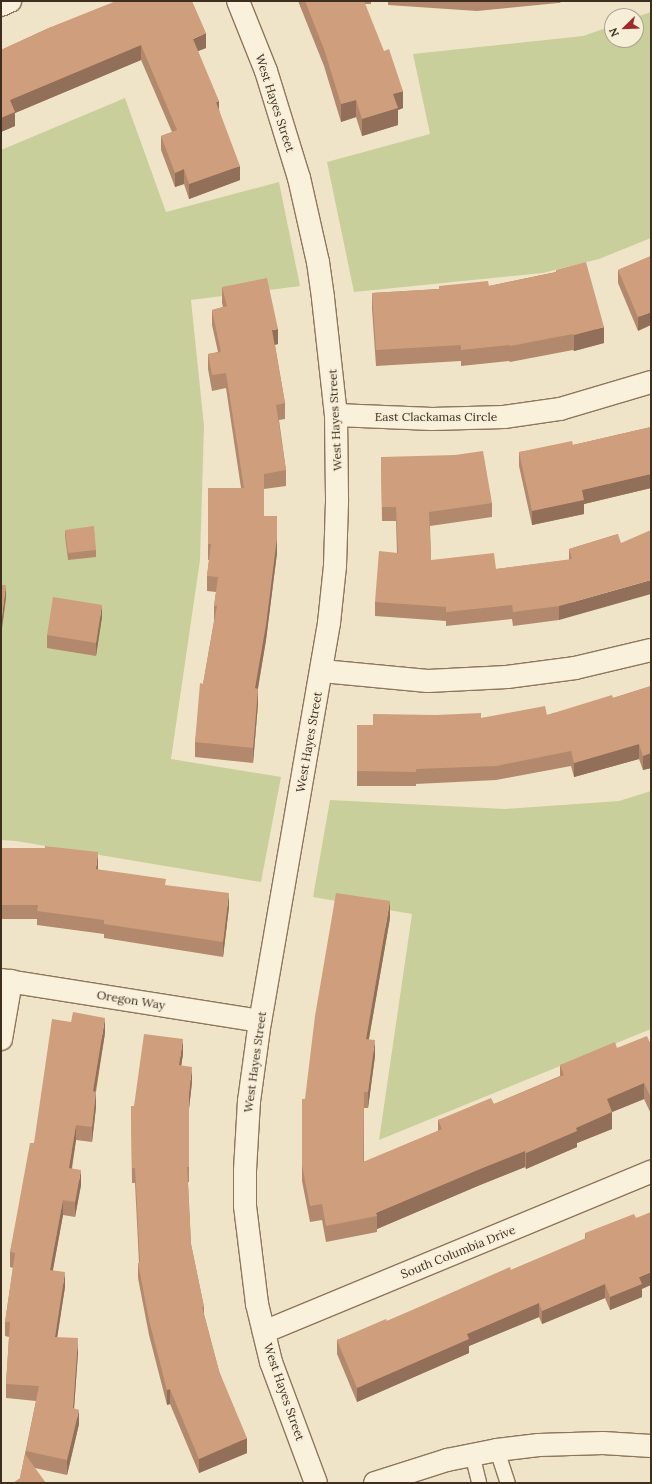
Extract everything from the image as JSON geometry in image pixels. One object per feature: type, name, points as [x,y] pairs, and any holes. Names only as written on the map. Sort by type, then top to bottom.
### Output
[{"type":"street","points":[[1,5],[10,1]]},
{"type":"street","name":"West Hayes Street","points":[[238,1],[266,71],[299,178],[318,262],[336,415],[337,502],[335,566],[322,671],[260,1021],[249,1101],[245,1171],[245,1206],[252,1271],[264,1332],[271,1362],[282,1395],[316,1483]]},
{"type":"street","name":"East Clackamas Circle","points":[[336,415],[432,419],[504,417],[560,409],[625,391],[651,382]]},
{"type":"street","points":[[322,671],[428,681],[506,678],[574,668],[651,650]]},
{"type":"street","points":[[1,1039],[6,980]]},
{"type":"street","name":"Oregon Way","points":[[6,980],[260,1021]]},
{"type":"street","name":"South Columbia Drive","points":[[264,1332],[651,1172]]},
{"type":"street","points":[[375,1483],[472,1454],[497,1450],[539,1445],[603,1443],[651,1446]]},
{"type":"lane","points":[[497,1450],[508,1483]]},
{"type":"lane","points":[[472,1454],[479,1483]]},
{"type":"green space","points":[[651,12],[651,238],[599,259],[543,273],[354,292],[327,162],[430,134],[413,54],[583,36],[604,29],[604,48],[644,48],[644,14]]},
{"type":"green space","points":[[125,98],[166,212],[279,182],[300,286],[191,300],[204,426],[200,560],[171,759],[281,777],[261,882],[16,841],[1,840],[1,150]]},
{"type":"green space","points":[[651,791],[651,1029],[379,1140],[412,914],[313,897],[330,800],[505,809],[619,801]]},
{"type":"building","points":[[116,1],[192,1],[206,33],[193,39],[219,101],[216,102],[240,166],[189,184],[184,169],[175,173],[161,136],[177,130],[141,45],[10,100],[15,112],[1,118],[1,50],[51,27]]},
{"type":"building","points":[[305,1],[364,1],[384,51],[389,49],[403,91],[393,94],[398,108],[362,119],[356,100],[341,104],[324,49]]},
{"type":"building","points":[[651,256],[651,312],[638,317],[618,270]]},
{"type":"building","points":[[586,262],[604,327],[574,335],[510,346],[461,350],[461,345],[376,350],[372,293],[439,289],[439,286],[488,281],[489,286],[557,272],[556,270]]},
{"type":"building","points":[[267,278],[278,329],[272,330],[285,403],[276,405],[286,470],[264,474],[264,516],[277,516],[277,538],[266,625],[255,688],[258,689],[253,748],[195,742],[200,683],[203,684],[217,606],[214,606],[218,577],[207,576],[211,544],[208,544],[208,488],[244,488],[226,373],[212,375],[208,354],[221,352],[212,310],[227,306],[222,287]]},
{"type":"building","points":[[651,427],[651,474],[582,490],[584,500],[532,511],[519,452],[572,441],[573,445]]},
{"type":"building","points":[[483,451],[492,503],[429,512],[431,560],[494,553],[496,569],[572,559],[569,549],[618,534],[621,543],[651,530],[651,580],[559,606],[513,612],[512,605],[446,612],[446,607],[375,602],[379,551],[398,553],[396,507],[382,507],[381,457],[455,455]]},
{"type":"building","points":[[94,526],[96,550],[68,553],[65,530]]},
{"type":"building","points":[[1,585],[6,585],[1,624]]},
{"type":"building","points":[[53,597],[102,605],[96,643],[47,635]]},
{"type":"building","points":[[651,686],[651,753],[643,756],[639,744],[574,763],[571,751],[496,766],[416,769],[416,772],[357,771],[357,725],[373,725],[373,714],[436,715],[481,713],[481,718],[545,706],[547,715],[612,695],[613,698]]},
{"type":"building","points":[[45,846],[98,852],[96,869],[166,879],[165,885],[229,893],[223,942],[104,924],[104,920],[37,911],[38,905],[1,905],[1,848],[45,848]]},
{"type":"building","points":[[336,893],[390,901],[366,1039],[375,1040],[368,1092],[364,1092],[363,1162],[442,1129],[438,1120],[491,1098],[494,1104],[564,1075],[560,1065],[615,1042],[617,1048],[647,1036],[650,1043],[651,1042],[651,1098],[644,1083],[607,1099],[612,1112],[576,1128],[577,1131],[526,1153],[525,1151],[480,1169],[376,1213],[377,1216],[326,1226],[322,1204],[310,1206],[302,1165],[302,1099],[305,1099],[315,1016]]},
{"type":"building","points":[[73,1012],[105,1018],[93,1091],[96,1092],[92,1127],[76,1125],[69,1168],[81,1170],[75,1202],[63,1200],[50,1270],[65,1272],[55,1337],[78,1338],[73,1408],[79,1410],[67,1460],[26,1451],[39,1386],[6,1384],[10,1322],[5,1322],[15,1253],[10,1252],[30,1143],[34,1143],[52,1019],[71,1022]]},
{"type":"building","points":[[144,1034],[183,1039],[179,1065],[192,1067],[189,1094],[189,1167],[187,1167],[191,1244],[204,1307],[202,1307],[219,1371],[247,1438],[199,1459],[170,1389],[167,1390],[149,1320],[138,1263],[140,1262],[135,1168],[132,1168],[131,1106],[134,1106]]},
{"type":"building","points":[[651,1212],[651,1272],[639,1277],[642,1284],[610,1297],[605,1284],[542,1311],[539,1303],[467,1334],[469,1339],[357,1388],[337,1340],[386,1319],[387,1321],[510,1267],[511,1270],[586,1238],[585,1233],[634,1214],[636,1218]]},
{"type":"building","points":[[25,1454],[46,1483],[13,1483],[20,1478]]}]
